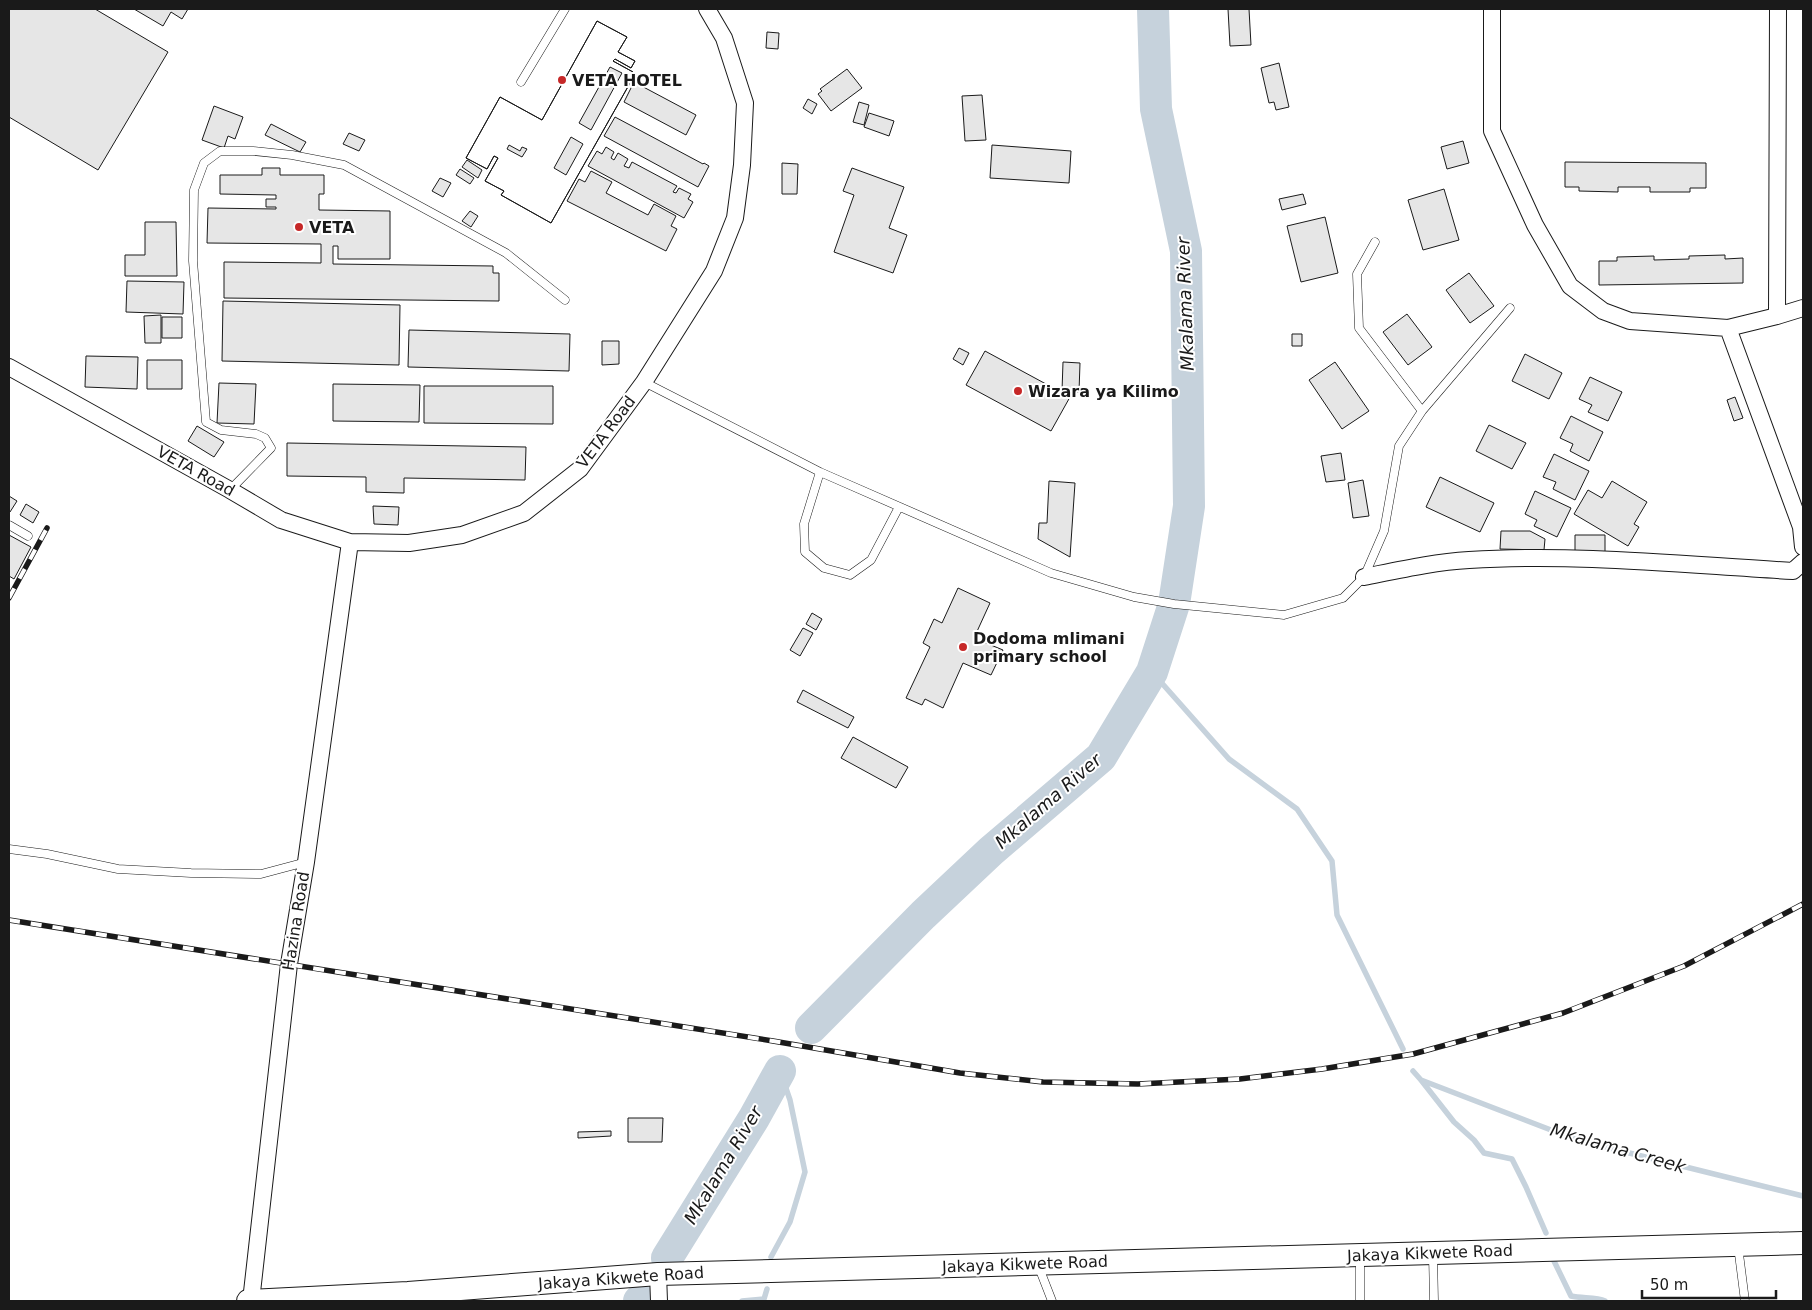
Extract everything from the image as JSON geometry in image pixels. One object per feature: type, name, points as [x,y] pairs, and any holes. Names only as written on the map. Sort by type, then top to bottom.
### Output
[{"type":"main road","name":"Jakaya Kikwete Road","points":[[249,1301],[408,1297],[658,1274],[1803,1243]]},
{"type":"street","name":"VETA Road","points":[[9,367],[281,520],[350,542],[409,543],[462,535],[524,513],[580,470],[644,382],[714,271],[735,218],[742,165],[744,103],[724,38],[707,9]]},
{"type":"street","points":[[1492,9],[1492,131],[1535,225],[1570,286],[1603,311],[1630,321],[1728,328],[1803,308]]},
{"type":"street","points":[[1777,316],[1778,9]]},
{"type":"street","points":[[1728,328],[1801,527],[1803,547]]},
{"type":"street","name":"Hazina Road","points":[[249,1301],[289,964],[306,862],[350,542]]},
{"type":"street","points":[[1364,577],[1468,560],[1555,558],[1793,571],[1803,562]]},
{"type":"street","points":[[658,1274],[659,1301]]},
{"type":"lane","points":[[521,82],[564,9]]},
{"type":"lane","points":[[230,490],[270,448],[265,438],[256,434],[221,430],[206,422],[193,260],[194,190],[204,163],[220,152],[253,151],[273,153],[344,165],[506,253],[565,300]]},
{"type":"lane","points":[[1375,242],[1357,274],[1359,328],[1422,411]]},
{"type":"lane","points":[[644,382],[820,472],[1051,573],[1134,597],[1174,604],[1284,615],[1343,598],[1364,577],[1384,531],[1400,446],[1422,411],[1510,308]]},
{"type":"lane","points":[[820,472],[804,524],[805,552],[824,568],[850,575],[871,560],[899,506]]},
{"type":"lane","points":[[9,525],[28,536]]},
{"type":"lane","points":[[9,849],[47,854],[118,869],[261,874],[306,862]]},
{"type":"lane","points":[[1738,1244],[1745,1301]]},
{"type":"lane","points":[[1433,1252],[1434,1301]]},
{"type":"lane","points":[[1360,1255],[1360,1301]]},
{"type":"lane","points":[[1037,1264],[1052,1301]]},
{"type":"building","points":[[9,9],[95,9],[168,52],[98,170],[9,117]]},
{"type":"building","points":[[134,9],[188,9],[182,19],[171,12],[163,26]]},
{"type":"building","points":[[1228,9],[1249,9],[1251,45],[1230,46]]},
{"type":"building","points":[[597,21],[627,37],[618,52],[635,61],[631,68],[615,59],[613,61],[633,72],[632,75],[634,76],[551,223],[501,195],[504,191],[485,181],[498,158],[494,156],[487,169],[466,158],[500,97],[542,120]],"holes":[[[610,67],[622,73],[591,130],[579,123]],[[571,137],[583,144],[566,175],[554,168]],[[509,145],[520,151],[522,147],[527,149],[522,157],[507,149]]]},
{"type":"building","points":[[597,21],[627,37],[618,52],[635,61],[631,68],[615,59],[613,61],[633,72],[632,75],[634,76],[551,223],[501,195],[504,191],[485,181],[498,158],[494,156],[487,169],[466,158],[500,97],[542,120]]},
{"type":"building","points":[[767,32],[779,33],[778,49],[766,48]]},
{"type":"building","points":[[1279,63],[1289,107],[1276,110],[1274,102],[1269,103],[1261,68]]},
{"type":"building","points":[[847,69],[862,88],[831,111],[818,94],[822,91],[820,89]]},
{"type":"building","points":[[634,82],[696,115],[686,135],[624,102]]},
{"type":"building","points":[[982,95],[986,140],[965,141],[962,96]]},
{"type":"building","points":[[808,99],[817,104],[812,114],[803,108]]},
{"type":"building","points":[[859,102],[869,105],[864,125],[853,122]]},
{"type":"building","points":[[214,106],[243,117],[235,139],[228,136],[224,148],[202,140]]},
{"type":"building","points":[[869,113],[894,121],[889,136],[864,127]]},
{"type":"building","points":[[615,117],[709,166],[698,187],[604,136]]},
{"type":"building","points":[[271,124],[306,142],[300,152],[265,135]]},
{"type":"building","points":[[349,133],[365,140],[359,151],[343,144]]},
{"type":"building","points":[[1463,141],[1469,163],[1447,169],[1441,147]]},
{"type":"building","points":[[992,145],[1071,151],[1069,183],[990,178]]},
{"type":"building","points":[[606,147],[614,152],[611,158],[614,160],[618,153],[628,159],[624,166],[629,168],[632,162],[677,186],[673,192],[676,193],[679,188],[691,194],[688,199],[693,202],[684,218],[588,166],[597,151],[602,154]]},
{"type":"building","points":[[467,160],[482,170],[478,178],[462,167]]},
{"type":"building","points":[[1565,162],[1706,163],[1706,188],[1690,188],[1690,192],[1650,192],[1650,187],[1618,187],[1618,192],[1579,191],[1579,187],[1565,187]]},
{"type":"building","points":[[782,163],[798,164],[797,194],[782,194]]},
{"type":"building","name":"VETA","points":[[262,168],[280,168],[280,175],[324,175],[324,194],[319,194],[319,210],[390,211],[390,259],[338,259],[338,246],[333,246],[333,264],[493,266],[493,273],[499,273],[499,301],[224,298],[224,262],[321,263],[321,244],[207,243],[208,208],[276,209],[276,207],[266,207],[266,199],[276,199],[276,195],[220,194],[220,175],[262,175]]},
{"type":"building","points":[[852,168],[904,187],[889,228],[907,235],[893,273],[834,252],[854,195],[843,191]]},
{"type":"building","points":[[460,169],[474,178],[470,184],[456,175]]},
{"type":"building","points":[[591,171],[612,182],[606,193],[648,215],[654,204],[676,216],[671,226],[677,229],[666,251],[567,201],[579,179],[585,182]]},
{"type":"building","points":[[440,178],[451,183],[443,197],[432,191]]},
{"type":"building","points":[[1444,189],[1459,240],[1423,250],[1408,200]]},
{"type":"building","points":[[1303,194],[1306,204],[1282,210],[1279,199]]},
{"type":"building","points":[[470,211],[478,216],[471,227],[462,221]]},
{"type":"building","points":[[1325,217],[1338,273],[1301,282],[1287,226]]},
{"type":"building","points":[[145,222],[176,222],[177,276],[125,276],[125,255],[145,255]]},
{"type":"building","points":[[1725,255],[1725,259],[1743,258],[1743,283],[1599,285],[1599,261],[1617,261],[1617,257],[1654,256],[1654,260],[1689,259],[1689,256]]},
{"type":"building","points":[[1469,273],[1494,306],[1470,323],[1446,290]]},
{"type":"building","points":[[127,281],[184,282],[183,314],[126,312]]},
{"type":"building","points":[[223,301],[400,305],[399,365],[222,361]]},
{"type":"building","points":[[1407,314],[1432,347],[1408,365],[1383,332]]},
{"type":"building","points":[[161,315],[161,343],[145,343],[144,316]]},
{"type":"building","points":[[162,317],[182,317],[182,338],[162,338]]},
{"type":"building","points":[[409,330],[570,334],[569,371],[408,367]]},
{"type":"building","points":[[1292,334],[1302,334],[1302,346],[1292,346]]},
{"type":"building","points":[[602,341],[619,341],[619,364],[602,365]]},
{"type":"building","points":[[959,348],[969,353],[963,365],[953,359]]},
{"type":"building","name":"Wizara ya Kilimo","points":[[985,351],[1070,397],[1051,431],[966,385]]},
{"type":"building","points":[[1525,354],[1562,373],[1549,399],[1512,381]]},
{"type":"building","points":[[86,356],[138,357],[137,389],[85,387]]},
{"type":"building","points":[[147,360],[182,360],[182,389],[147,389]]},
{"type":"building","points":[[1063,362],[1080,363],[1079,392],[1062,391]]},
{"type":"building","points":[[1335,362],[1369,411],[1342,429],[1309,380]]},
{"type":"building","points":[[1590,377],[1622,392],[1608,421],[1588,412],[1592,405],[1579,399]]},
{"type":"building","points":[[219,383],[256,384],[254,424],[217,423]]},
{"type":"building","points":[[333,384],[420,385],[419,422],[333,421]]},
{"type":"building","points":[[424,386],[553,386],[553,424],[424,423]]},
{"type":"building","points":[[1735,397],[1743,418],[1734,421],[1727,400]]},
{"type":"building","points":[[1571,416],[1603,432],[1589,461],[1570,451],[1573,444],[1560,438]]},
{"type":"building","points":[[1489,425],[1526,443],[1512,469],[1476,451]]},
{"type":"building","points":[[197,426],[224,442],[214,457],[188,441]]},
{"type":"building","points":[[287,443],[526,447],[525,480],[404,478],[404,493],[366,492],[366,477],[287,476]]},
{"type":"building","points":[[1341,453],[1345,480],[1326,482],[1321,456]]},
{"type":"building","points":[[1554,454],[1589,471],[1575,500],[1553,489],[1556,482],[1543,477]]},
{"type":"building","points":[[1440,477],[1494,503],[1480,532],[1426,507]]},
{"type":"building","points":[[1363,480],[1369,516],[1353,518],[1348,483]]},
{"type":"building","points":[[1049,481],[1075,483],[1070,557],[1038,539],[1039,523],[1047,523]]},
{"type":"building","points":[[1612,481],[1647,502],[1634,524],[1639,527],[1628,546],[1574,514],[1588,490],[1602,498]]},
{"type":"building","points":[[1535,491],[1571,508],[1557,537],[1534,526],[1537,520],[1525,514]]},
{"type":"building","points":[[9,496],[17,501],[10,512],[9,511]]},
{"type":"building","points":[[26,504],[39,512],[33,523],[20,515]]},
{"type":"building","points":[[373,506],[399,507],[398,525],[374,524]]},
{"type":"building","points":[[1501,531],[1530,531],[1545,539],[1544,550],[1500,549]]},
{"type":"building","points":[[9,535],[31,547],[14,579],[9,576]]},
{"type":"building","points":[[1575,535],[1605,535],[1605,554],[1575,555]]},
{"type":"building","points":[[958,588],[990,603],[974,638],[1003,650],[991,675],[963,663],[943,708],[925,699],[922,705],[906,698],[930,647],[923,643],[934,619],[942,623]]},
{"type":"building","points":[[812,613],[822,619],[816,630],[806,624]]},
{"type":"building","points":[[803,628],[813,633],[800,656],[790,650]]},
{"type":"building","points":[[803,690],[854,717],[848,728],[797,702]]},
{"type":"building","points":[[853,737],[908,767],[896,788],[841,758]]},
{"type":"building","points":[[628,1118],[663,1118],[662,1142],[628,1142]]},
{"type":"building","points":[[611,1131],[611,1136],[578,1138],[578,1132]]},
{"type":"waterway","name":"Mkalama River","points":[[811,1028],[923,915],[991,851],[1101,757],[1152,672],[1174,604],[1189,506],[1186,251],[1156,109],[1153,9]]},
{"type":"waterway","name":"Mkalama Creek","points":[[1152,672],[1229,759],[1297,809],[1332,861],[1337,915],[1403,1049]]},
{"type":"waterway","points":[[771,1257],[790,1222],[805,1172],[790,1100],[780,1071]]},
{"type":"waterway","name":"Mkalama River","points":[[667,1258],[754,1118],[780,1071]]},
{"type":"waterway","name":"Mkalama Creek","points":[[1413,1071],[1421,1080],[1577,1140],[1803,1196]]},
{"type":"waterway","points":[[1421,1080],[1454,1122],[1474,1140],[1484,1153],[1512,1159],[1546,1233]]},
{"type":"waterway","points":[[1554,1261],[1571,1296],[1605,1301]]},
{"type":"waterway","points":[[742,1301],[764,1299],[767,1289]]},
{"type":"railway","points":[[9,598],[47,528]]},
{"type":"railway","points":[[9,920],[773,1041],[960,1073],[1043,1082],[1138,1084],[1240,1079],[1322,1069],[1413,1054],[1563,1013],[1684,966],[1803,904]]},
{"type":"place","name":"VETA HOTEL","points":[[562,80]]},
{"type":"place","name":"VETA","points":[[299,227]]},
{"type":"place","name":"Wizara ya Kilimo","points":[[1018,391]]},
{"type":"place","name":"Dodoma mlimani primary school","points":[[963,647]]}]
